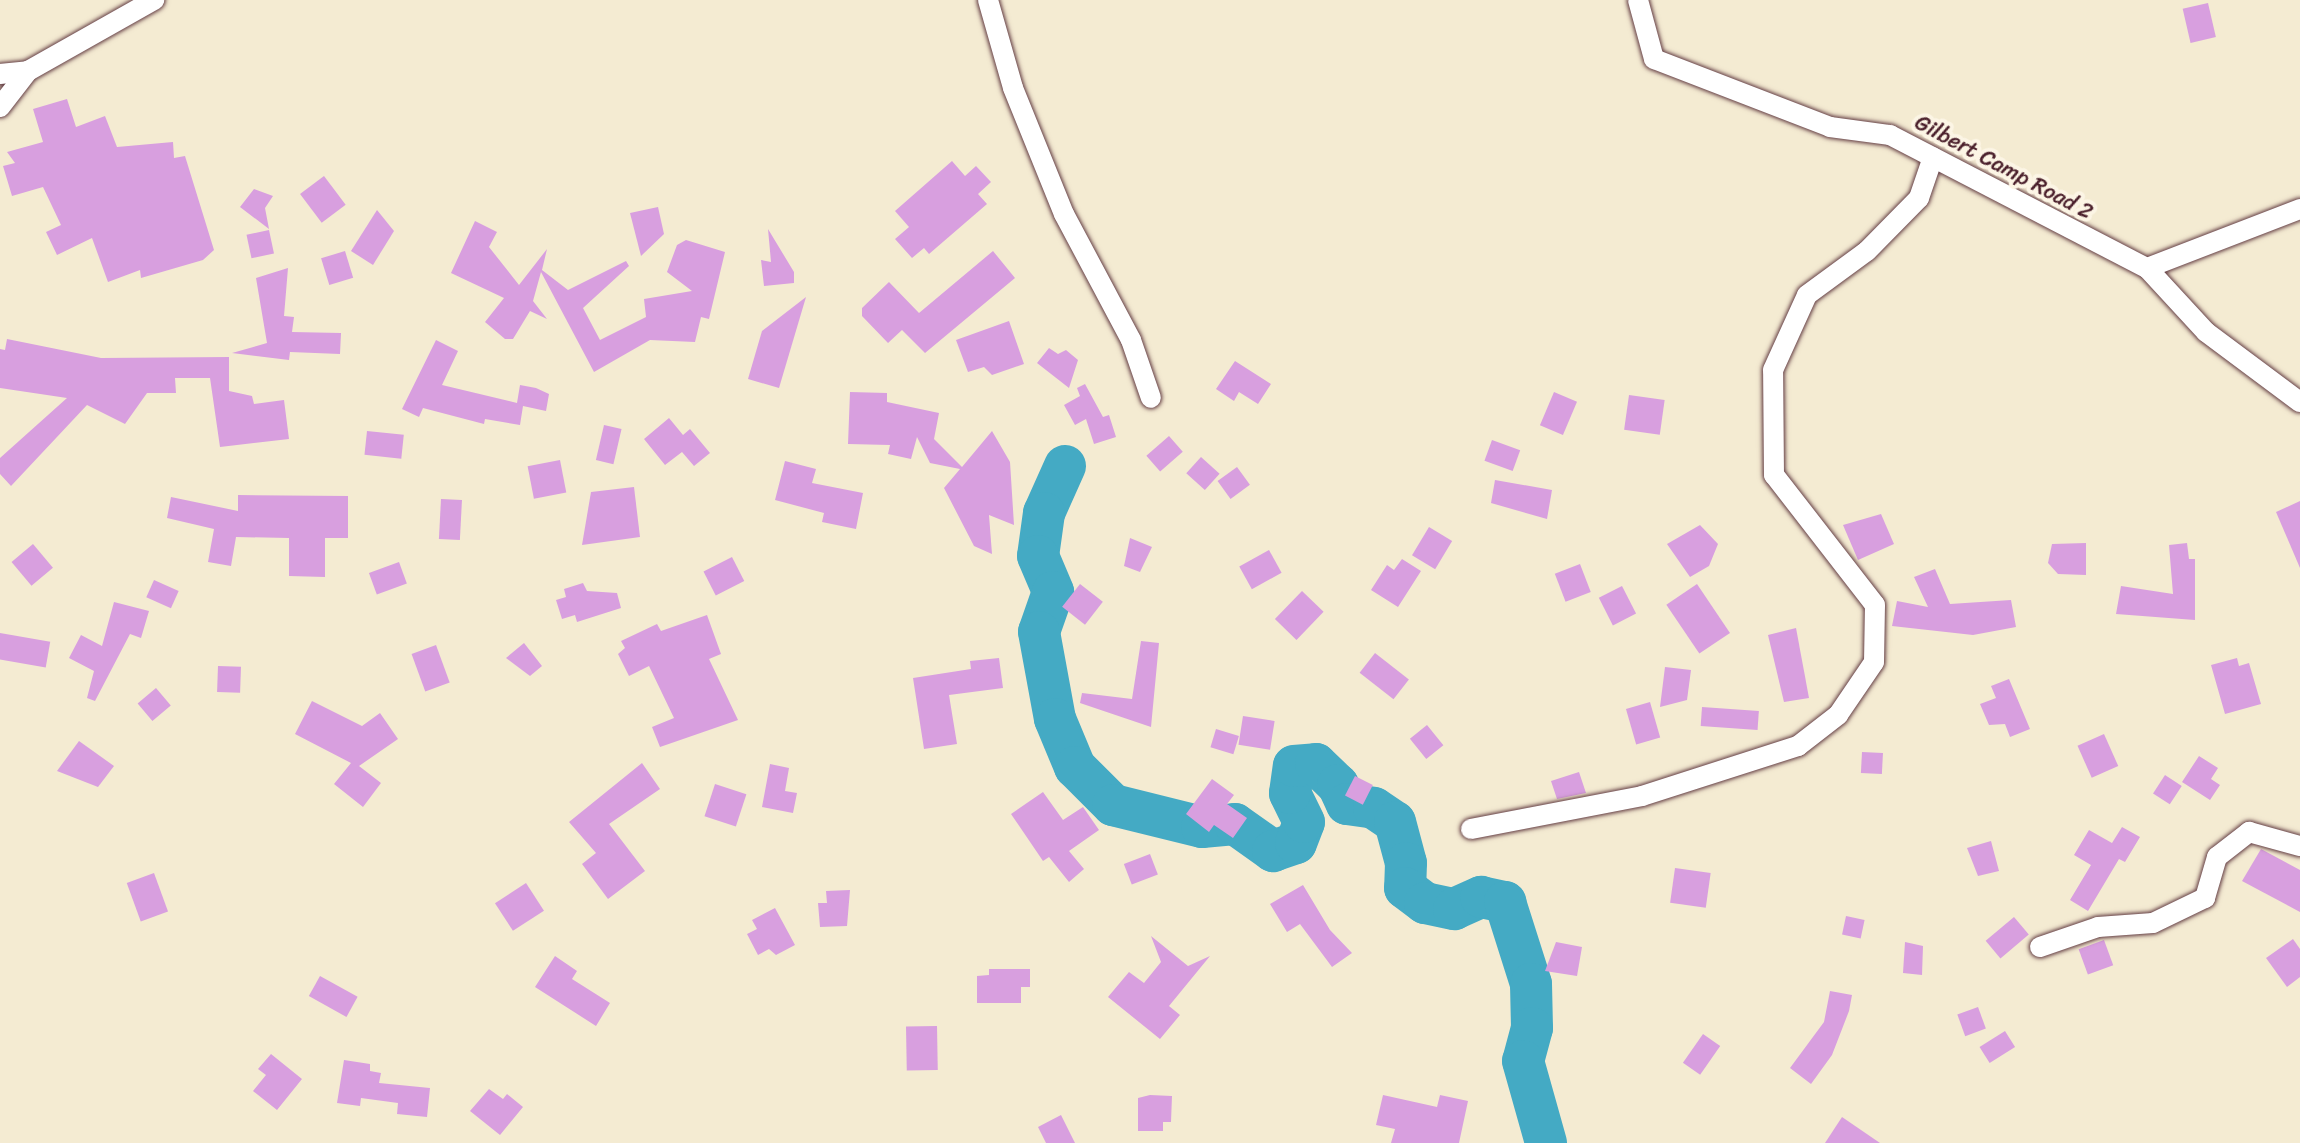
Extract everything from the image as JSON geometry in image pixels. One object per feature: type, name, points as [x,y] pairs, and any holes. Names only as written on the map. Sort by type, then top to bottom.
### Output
[{"type":"street","points":[[0,107],[28,71],[154,0]]},
{"type":"street","points":[[988,0],[1013,88],[1064,214],[1131,340],[1151,398]]},
{"type":"street","name":"Gilbert Camp Road 2","points":[[1638,0],[1654,59],[1830,127],[1890,135],[2147,268],[2206,332],[2300,402]]},
{"type":"street","points":[[0,74],[28,71]]},
{"type":"street","points":[[1471,829],[1671,787],[1798,746],[1838,715],[1874,662],[1875,605],[1774,475],[1773,370],[1807,295],[1867,251],[1919,198],[1933,157]]},
{"type":"street","points":[[2147,268],[2300,209]]},
{"type":"street","points":[[2040,947],[2098,927],[2153,923],[2205,898],[2217,857],[2249,832],[2300,846]]},
{"type":"building","points":[[2208,3],[2216,37],[2191,43],[2183,9]]},
{"type":"building","points":[[67,99],[76,127],[105,116],[117,147],[173,142],[174,158],[185,156],[214,250],[203,260],[141,278],[140,270],[108,282],[92,238],[57,255],[46,232],[61,225],[43,187],[12,196],[3,166],[15,163],[7,152],[43,142],[33,109]]},
{"type":"building","points":[[952,161],[965,176],[976,166],[991,182],[978,194],[987,204],[929,254],[924,248],[912,258],[895,239],[909,227],[895,211]]},
{"type":"building","points":[[324,176],[346,205],[322,223],[300,194]]},
{"type":"building","points":[[254,189],[273,196],[265,208],[269,229],[240,207]]},
{"type":"building","points":[[658,207],[664,234],[641,256],[630,213]]},
{"type":"building","points":[[377,210],[394,231],[373,265],[351,251]]},
{"type":"building","points":[[475,221],[497,232],[489,247],[519,285],[547,249],[542,270],[568,290],[626,261],[629,266],[583,308],[600,340],[646,317],[644,299],[692,291],[667,272],[677,245],[686,240],[725,252],[709,319],[701,317],[695,342],[650,340],[594,372],[541,272],[533,301],[547,319],[530,311],[513,339],[505,339],[485,322],[504,298],[451,273]]},
{"type":"building","points":[[768,229],[794,272],[794,283],[764,286],[761,260],[771,262]]},
{"type":"building","points":[[269,230],[274,253],[251,258],[247,235]]},
{"type":"building","points":[[345,251],[353,278],[329,285],[321,258]]},
{"type":"building","points":[[993,251],[1015,278],[925,353],[902,330],[888,343],[862,316],[862,308],[889,282],[919,313]]},
{"type":"building","points":[[288,268],[284,316],[294,317],[292,332],[341,333],[340,354],[290,352],[289,360],[232,353],[267,343],[256,278]]},
{"type":"building","points":[[806,297],[779,388],[748,379],[762,331]]},
{"type":"building","points":[[1009,321],[1024,364],[992,375],[984,367],[968,372],[956,340]]},
{"type":"building","points":[[7,339],[101,358],[229,357],[229,391],[252,396],[254,404],[284,400],[289,439],[220,447],[210,378],[175,378],[176,393],[147,393],[125,424],[87,405],[11,486],[0,474],[0,458],[67,398],[0,388],[0,349],[5,350]]},
{"type":"building","points":[[436,340],[458,351],[442,385],[517,403],[520,385],[536,388],[549,394],[546,411],[523,406],[520,425],[485,419],[484,424],[423,408],[419,417],[402,409]]},
{"type":"building","points":[[1049,348],[1058,354],[1066,350],[1078,360],[1069,388],[1037,363]]},
{"type":"building","points":[[1235,361],[1271,384],[1258,404],[1239,392],[1234,401],[1216,389]]},
{"type":"building","points":[[1085,384],[1103,417],[1109,415],[1116,437],[1094,444],[1086,419],[1075,425],[1064,405],[1080,396],[1077,388]]},
{"type":"building","points":[[850,392],[887,393],[887,402],[939,413],[934,439],[962,467],[992,431],[1010,462],[1014,525],[989,515],[992,554],[974,546],[944,488],[960,469],[930,463],[917,437],[911,459],[888,454],[890,445],[848,444]]},
{"type":"building","points":[[1554,392],[1577,402],[1563,435],[1540,425]]},
{"type":"building","points":[[1629,395],[1665,400],[1660,435],[1624,430]]},
{"type":"building","points":[[669,418],[683,435],[690,429],[710,453],[694,466],[682,452],[665,465],[644,439]]},
{"type":"building","points":[[604,425],[622,429],[613,464],[596,460]]},
{"type":"building","points":[[367,431],[404,435],[401,459],[364,455]]},
{"type":"building","points":[[1169,436],[1183,452],[1160,472],[1146,456]]},
{"type":"building","points":[[1492,440],[1520,450],[1513,471],[1484,461]]},
{"type":"building","points":[[1201,457],[1220,474],[1205,490],[1186,473]]},
{"type":"building","points":[[560,460],[566,492],[534,499],[528,466]]},
{"type":"building","points":[[785,461],[816,469],[812,483],[863,493],[856,529],[822,522],[824,513],[775,500]]},
{"type":"building","points":[[1237,467],[1250,485],[1231,499],[1218,481]]},
{"type":"building","points":[[1495,480],[1552,490],[1547,519],[1491,503]]},
{"type":"building","points":[[634,487],[640,537],[582,545],[591,492]]},
{"type":"building","points":[[238,495],[348,496],[348,538],[325,538],[325,577],[289,576],[289,538],[236,537],[231,566],[208,562],[214,529],[167,518],[171,497],[238,511]]},
{"type":"building","points":[[441,499],[462,500],[460,540],[439,539]]},
{"type":"building","points":[[2300,501],[2300,568],[2276,512]]},
{"type":"building","points":[[1881,514],[1894,544],[1858,560],[1843,525]]},
{"type":"building","points":[[1700,525],[1718,544],[1709,566],[1690,577],[1667,544]]},
{"type":"building","points":[[1429,527],[1452,541],[1435,569],[1412,555]]},
{"type":"building","points":[[1130,538],[1152,547],[1140,572],[1124,566]]},
{"type":"building","points":[[2086,543],[2086,575],[2058,574],[2048,563],[2052,544]]},
{"type":"building","points":[[2187,543],[2189,559],[2195,559],[2195,620],[2116,614],[2121,586],[2173,594],[2169,545]]},
{"type":"building","points":[[33,544],[53,568],[31,586],[12,562]]},
{"type":"building","points":[[1269,550],[1282,573],[1252,589],[1239,566]]},
{"type":"building","points":[[732,557],[744,581],[716,596],[703,572]]},
{"type":"building","points":[[1402,559],[1421,571],[1398,607],[1371,590],[1387,565],[1394,570]]},
{"type":"building","points":[[399,562],[407,584],[377,595],[369,573]]},
{"type":"building","points":[[1580,564],[1591,592],[1566,602],[1555,574]]},
{"type":"building","points":[[1935,569],[1950,604],[2011,600],[2016,627],[1973,635],[1892,626],[1897,601],[1928,607],[1914,577]]},
{"type":"building","points":[[154,580],[179,591],[171,608],[146,597]]},
{"type":"building","points":[[583,583],[587,591],[617,593],[621,608],[577,622],[575,615],[562,619],[556,600],[566,597],[564,589]]},
{"type":"building","points":[[1080,584],[1103,602],[1085,625],[1062,607]]},
{"type":"building","points":[[1697,584],[1730,633],[1699,654],[1666,605]]},
{"type":"building","points":[[1622,586],[1636,614],[1613,625],[1599,598]]},
{"type":"building","points":[[1302,591],[1324,612],[1296,640],[1275,619]]},
{"type":"building","points":[[114,602],[149,611],[141,638],[130,634],[95,701],[87,698],[94,671],[69,658],[81,635],[102,646]]},
{"type":"building","points":[[707,615],[721,654],[709,659],[738,720],[660,747],[652,727],[674,718],[649,666],[629,676],[618,654],[625,648],[621,641],[657,624],[661,631]]},
{"type":"building","points":[[1796,628],[1809,698],[1784,702],[1768,635]]},
{"type":"building","points":[[0,633],[50,642],[46,667],[0,659]]},
{"type":"building","points":[[1141,641],[1159,643],[1151,727],[1080,703],[1082,693],[1132,699]]},
{"type":"building","points":[[524,643],[542,666],[530,676],[506,658]]},
{"type":"building","points":[[436,645],[450,683],[425,691],[412,654]]},
{"type":"building","points":[[1375,653],[1409,679],[1393,699],[1360,673]]},
{"type":"building","points":[[999,658],[1003,688],[949,695],[957,744],[924,749],[913,678],[971,669],[970,661]]},
{"type":"building","points":[[2237,658],[2239,666],[2249,663],[2261,704],[2225,714],[2211,665]]},
{"type":"building","points":[[218,666],[241,667],[240,693],[217,692]]},
{"type":"building","points":[[1665,667],[1691,670],[1687,700],[1660,707]]},
{"type":"building","points":[[2009,679],[2030,729],[2010,737],[2005,724],[1989,725],[1980,704],[1996,698],[1991,686]]},
{"type":"building","points":[[156,688],[171,706],[152,721],[138,703]]},
{"type":"building","points":[[312,701],[362,726],[380,713],[398,739],[359,766],[381,783],[363,807],[334,784],[351,763],[295,734]]},
{"type":"building","points":[[1650,702],[1660,738],[1636,744],[1626,709]]},
{"type":"building","points":[[1702,707],[1759,711],[1758,730],[1701,726]]},
{"type":"building","points":[[1243,716],[1275,721],[1270,750],[1238,745]]},
{"type":"building","points":[[1427,725],[1443,745],[1426,759],[1410,739]]},
{"type":"building","points":[[1216,729],[1239,736],[1233,754],[1210,747]]},
{"type":"building","points":[[2104,734],[2118,766],[2092,778],[2078,746]]},
{"type":"building","points":[[79,741],[114,766],[98,787],[57,771]]},
{"type":"building","points":[[1862,752],[1883,753],[1882,774],[1861,773]]},
{"type":"building","points":[[2199,756],[2218,768],[2211,779],[2220,785],[2210,800],[2182,782]]},
{"type":"building","points":[[642,763],[660,789],[609,824],[645,871],[608,899],[582,864],[596,853],[569,822]]},
{"type":"building","points":[[770,764],[789,768],[785,791],[797,793],[793,813],[762,807]]},
{"type":"building","points":[[1579,772],[1586,793],[1557,799],[1551,781]]},
{"type":"building","points":[[2165,775],[2182,786],[2170,804],[2153,793]]},
{"type":"building","points":[[1355,776],[1373,785],[1363,805],[1345,796]]},
{"type":"building","points":[[1212,779],[1234,795],[1227,804],[1247,818],[1233,838],[1214,825],[1209,832],[1186,814]]},
{"type":"building","points":[[715,784],[746,794],[736,827],[704,816]]},
{"type":"building","points":[[1043,792],[1063,820],[1083,807],[1099,830],[1069,851],[1084,869],[1069,882],[1049,857],[1043,861],[1011,814]]},
{"type":"building","points":[[2122,827],[2140,837],[2125,862],[2119,859],[2088,911],[2070,900],[2091,865],[2074,855],[2089,830],[2112,843]]},
{"type":"building","points":[[1991,841],[1999,871],[1978,876],[1967,848]]},
{"type":"building","points":[[2261,849],[2300,870],[2300,912],[2242,881]]},
{"type":"building","points":[[1150,854],[1158,875],[1132,885],[1124,864]]},
{"type":"building","points":[[1675,868],[1711,873],[1706,908],[1670,903]]},
{"type":"building","points":[[154,873],[168,912],[141,921],[127,883]]},
{"type":"building","points":[[526,883],[544,911],[513,931],[495,903]]},
{"type":"building","points":[[1303,885],[1330,930],[1352,953],[1332,967],[1300,924],[1287,932],[1270,904]]},
{"type":"building","points":[[850,890],[847,926],[820,927],[818,903],[827,903],[826,891]]},
{"type":"building","points":[[775,908],[795,945],[776,955],[769,949],[758,955],[747,934],[757,929],[752,920]]},
{"type":"building","points":[[1846,916],[1865,920],[1861,939],[1842,935]]},
{"type":"building","points":[[2014,917],[2029,935],[2000,958],[1986,941]]},
{"type":"building","points":[[1151,936],[1188,966],[1210,956],[1169,1006],[1180,1015],[1160,1039],[1108,997],[1129,972],[1144,983],[1161,962]]},
{"type":"building","points":[[2293,939],[2300,949],[2300,977],[2287,987],[2266,958]]},
{"type":"building","points":[[2104,940],[2113,965],[2088,975],[2079,949]]},
{"type":"building","points":[[1556,942],[1582,947],[1577,976],[1545,971]]},
{"type":"building","points":[[1905,942],[1923,946],[1922,975],[1903,973]]},
{"type":"building","points":[[555,956],[577,971],[572,979],[610,1003],[596,1026],[535,987]]},
{"type":"building","points":[[989,969],[1030,969],[1030,987],[1021,987],[1021,1003],[977,1003],[977,976],[989,975]]},
{"type":"building","points":[[320,976],[358,997],[346,1017],[309,996]]},
{"type":"building","points":[[1830,991],[1852,995],[1849,1011],[1832,1055],[1811,1084],[1790,1068],[1824,1022]]},
{"type":"building","points":[[1978,1007],[1986,1029],[1965,1036],[1957,1015]]},
{"type":"building","points":[[937,1026],[938,1070],[907,1071],[906,1027]]},
{"type":"building","points":[[2005,1031],[2015,1047],[1990,1063],[1980,1047]]},
{"type":"building","points":[[1703,1034],[1720,1046],[1700,1075],[1683,1063]]},
{"type":"building","points":[[271,1054],[302,1079],[277,1110],[253,1091],[266,1075],[258,1069]]},
{"type":"building","points":[[344,1060],[370,1064],[370,1071],[381,1073],[379,1083],[430,1088],[427,1117],[397,1114],[398,1103],[361,1098],[360,1106],[337,1103]]},
{"type":"building","points":[[489,1089],[503,1099],[507,1094],[523,1107],[500,1135],[470,1111]]},
{"type":"building","points":[[1383,1095],[1437,1107],[1440,1095],[1468,1101],[1459,1143],[1391,1143],[1395,1129],[1376,1125]]},
{"type":"building","points":[[1172,1096],[1171,1122],[1163,1122],[1163,1131],[1138,1131],[1138,1098]]},
{"type":"building","points":[[1061,1115],[1075,1143],[1046,1143],[1038,1127]]},
{"type":"building","points":[[1842,1117],[1880,1143],[1825,1143]]},
{"type":"waterway","points":[[1065,466],[1044,513],[1038,556],[1053,592],[1039,632],[1055,719],[1075,767],[1113,805],[1202,827],[1235,824],[1273,851],[1296,843],[1304,822],[1290,793],[1294,766],[1316,764],[1338,785],[1347,804],[1374,808],[1395,822],[1406,863],[1405,888],[1425,903],[1454,909],[1481,897],[1505,902],[1531,984],[1532,1028],[1523,1061],[1546,1143]]}]
